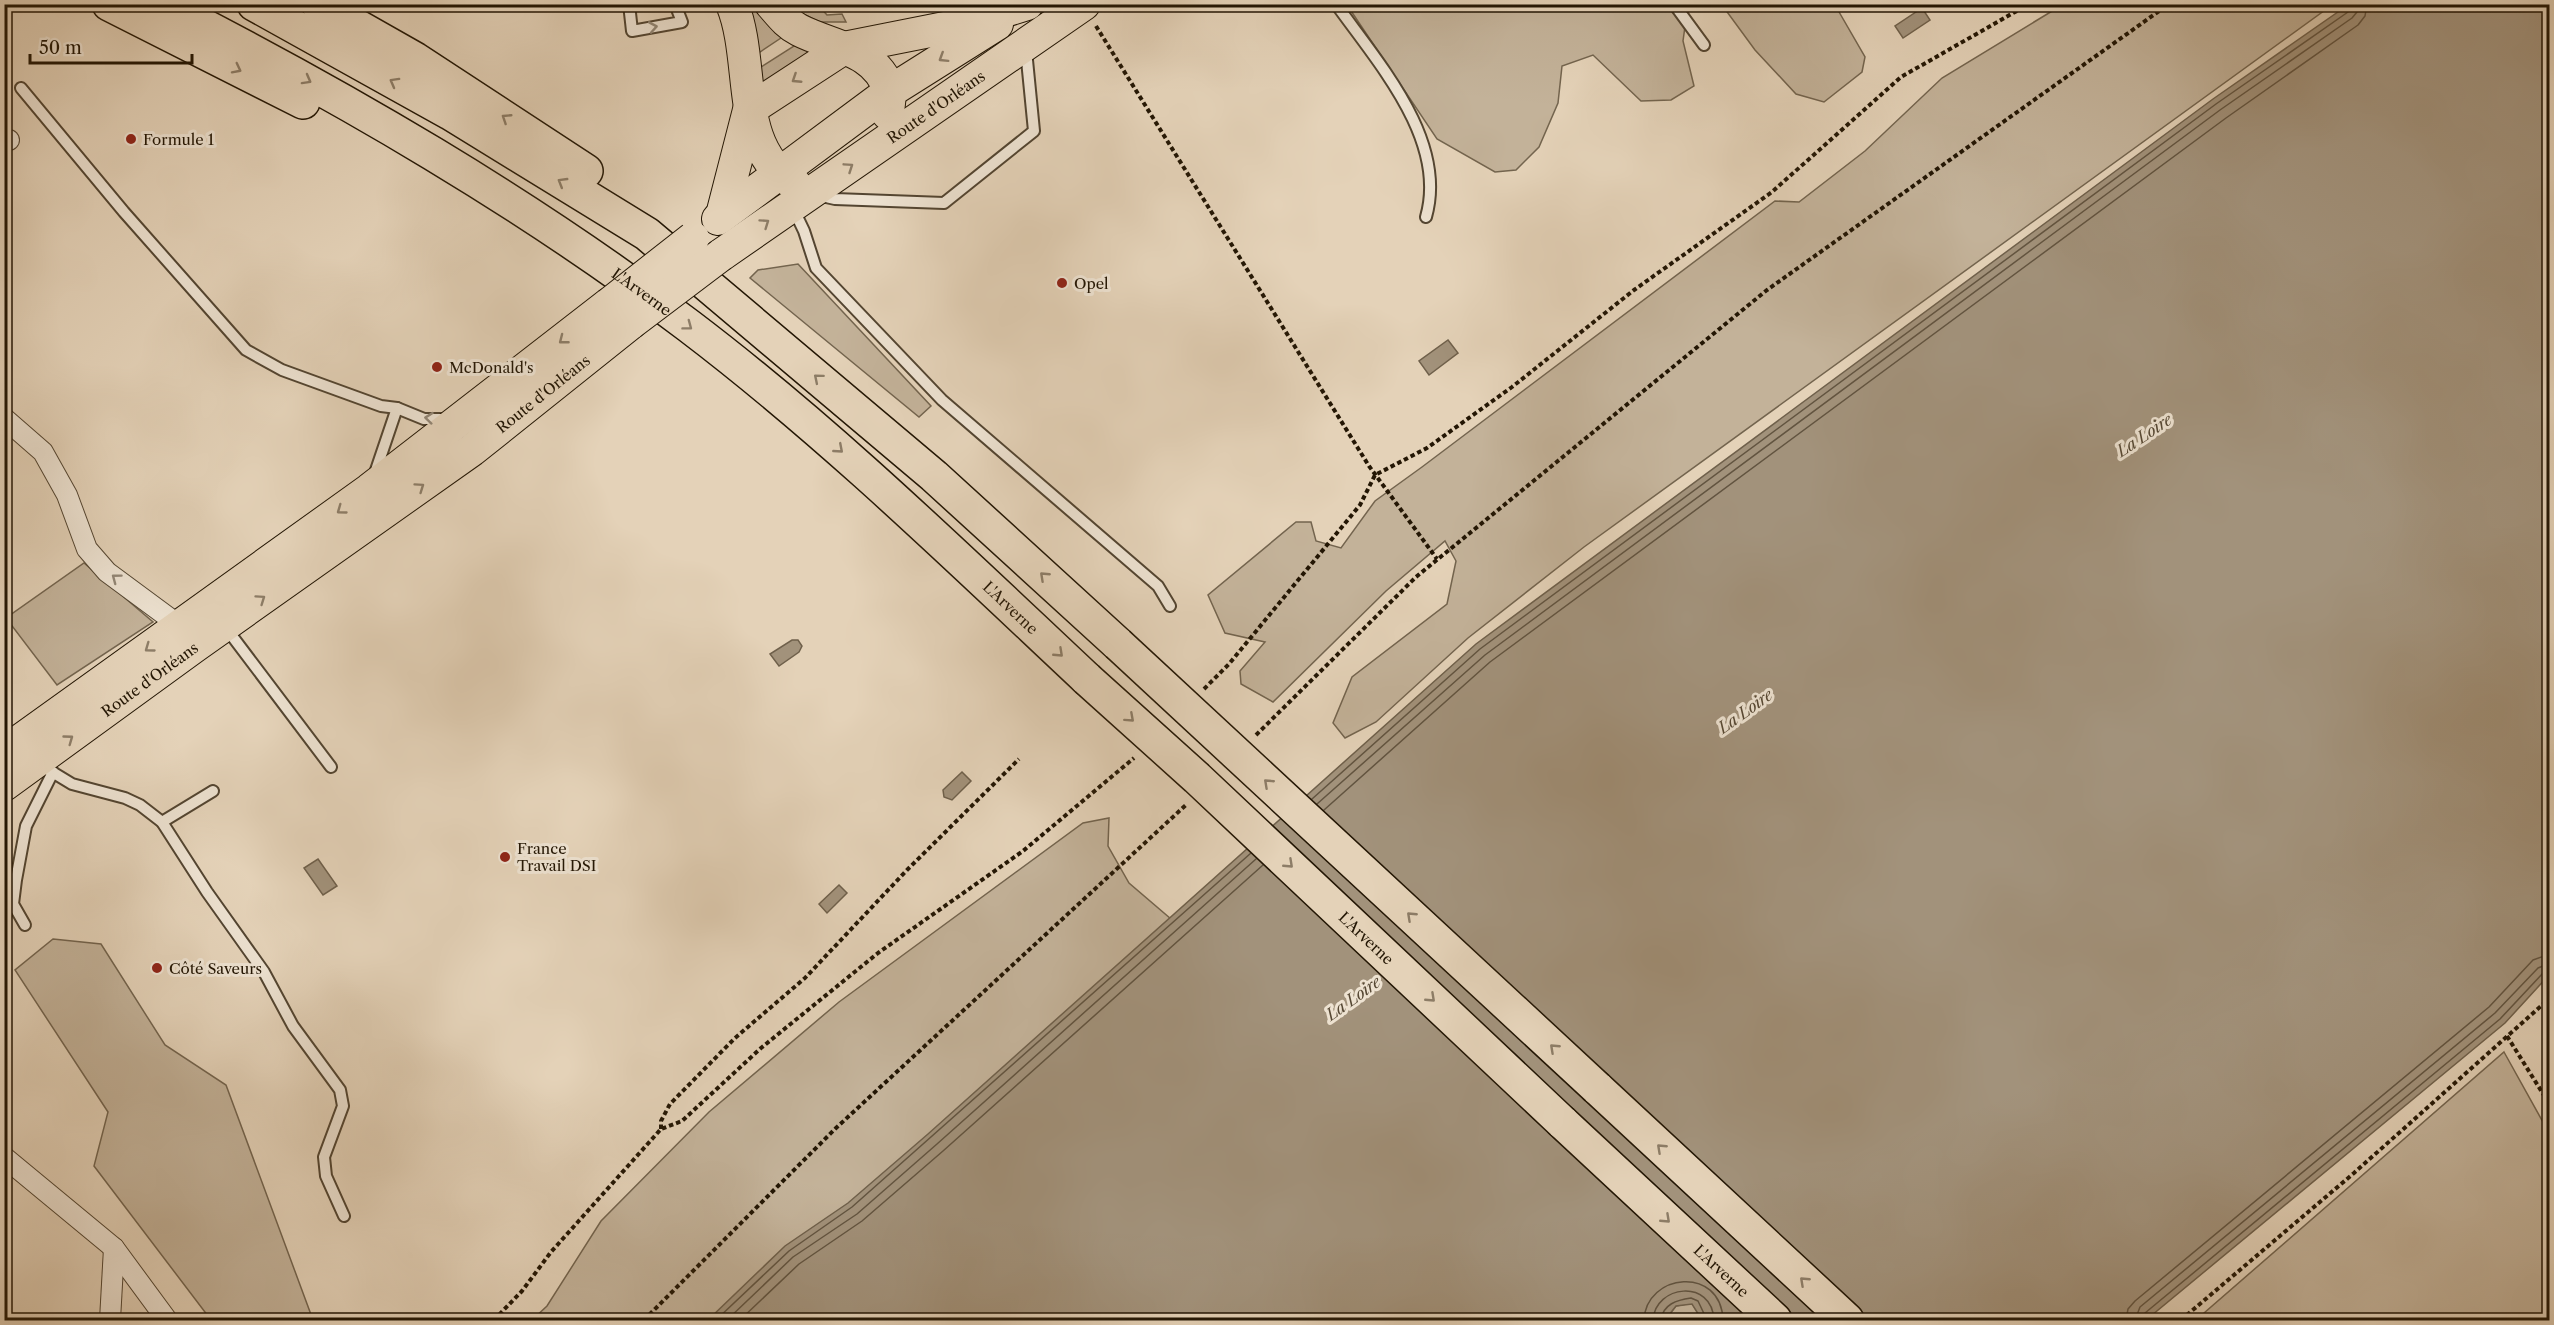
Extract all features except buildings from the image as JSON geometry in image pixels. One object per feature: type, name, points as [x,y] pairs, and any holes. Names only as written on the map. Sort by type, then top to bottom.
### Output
[{"type":"highway","points":[[109,4],[310,106],[534,238],[555,231]]},
{"type":"highway","name":"L'Arverne","points":[[162,4],[318,86],[457,168],[555,231],[688,326],[781,399],[1206,786],[1775,1320]]},
{"type":"highway","points":[[254,4],[450,113],[648,234]]},
{"type":"highway","points":[[318,4],[415,59],[593,176],[648,234],[934,476],[1847,1320]]},
{"type":"main road","points":[[732,4],[745,48],[749,110],[762,150],[801,199]]},
{"type":"main road","points":[[771,4],[783,19],[797,29],[868,58],[880,73],[889,92],[888,142]]},
{"type":"main road","points":[[722,215],[749,110],[844,48],[960,25],[1028,4]]},
{"type":"main road","name":"Route d'Orléans","points":[[4,752],[187,636],[224,626],[472,450],[620,314],[693,238],[889,92],[1028,4]]},
{"type":"main road","name":"Route d'Orléans","points":[[4,785],[45,767],[187,636],[369,490],[462,419],[620,314],[721,255],[888,142],[1025,44],[1088,12]]},
{"type":"street","points":[[4,418],[43,452],[67,495],[87,549],[107,572],[187,636]]},
{"type":"street","points":[[4,1157],[114,1248],[166,1320]]},
{"type":"street","points":[[110,1320],[114,1248]]},
{"type":"lane","points":[[629,4],[632,31],[682,22],[675,4]]},
{"type":"lane","points":[[1336,4],[1399,93],[1422,139],[1429,171],[1431,198],[1426,217]]},
{"type":"lane","points":[[1674,4],[1704,45]]},
{"type":"lane","points":[[1025,44],[1034,131],[945,203],[835,198],[801,199],[804,231],[816,268],[942,400],[1158,586],[1170,606]]},
{"type":"lane","points":[[21,88],[124,212],[246,350],[282,370],[381,406],[397,408],[424,419],[462,419]]},
{"type":"lane","points":[[369,490],[397,408]]},
{"type":"lane","points":[[224,626],[331,767]]},
{"type":"lane","points":[[25,925],[12,904],[26,826],[45,767],[72,784],[125,798],[140,805],[162,822],[207,892],[264,972],[293,1026],[340,1090],[343,1106],[324,1157],[326,1176],[344,1216]]},
{"type":"lane","points":[[162,822],[213,791]]},
{"type":"path","points":[[1196,697],[1229,664],[1360,505],[1375,475],[1427,448],[1512,387],[1635,290],[1772,192],[1901,77],[2028,4]]},
{"type":"path","points":[[1249,743],[1416,577],[1767,290],[2169,4]]},
{"type":"path","points":[[1088,12],[1375,475],[1437,559]]},
{"type":"path","points":[[494,1320],[522,1291],[551,1252],[661,1129],[682,1121],[761,1048],[833,990],[879,954],[1023,851],[1138,754]]},
{"type":"path","points":[[661,1129],[661,1120],[670,1104],[735,1038],[805,978],[907,870],[1019,759]]},
{"type":"path","points":[[644,1320],[836,1128],[1191,801]]},
{"type":"path","points":[[2181,1320],[2354,1173],[2550,998]]},
{"type":"path","points":[[2507,1036],[2550,1105]]},
{"type":"shaded area","points":[[745,5],[753,5],[784,36],[757,54]]},
{"type":"shaded area","points":[[786,5],[818,5],[827,15],[842,14],[846,22],[819,22]]},
{"type":"shaded area","points":[[1347,5],[1688,5],[1683,41],[1694,86],[1671,100],[1641,101],[1593,55],[1562,66],[1558,103],[1539,147],[1516,170],[1495,172],[1437,139]]},
{"type":"shaded area","points":[[1722,5],[1793,5],[1798,11],[1835,5],[1865,57],[1862,72],[1824,102],[1796,94],[1755,50]]},
{"type":"shaded area","points":[[2062,5],[2332,5],[1584,547],[1468,638],[1376,722],[1345,738],[1333,723],[1352,677],[1447,604],[1456,561],[1445,541],[1386,591],[1273,702],[1241,684],[1240,671],[1265,642],[1225,633],[1208,595],[1296,522],[1311,522],[1316,541],[1341,548],[1375,501],[1775,201],[1799,202],[1865,151],[1942,78]]},
{"type":"shaded area","points":[[797,44],[813,51],[761,84],[758,69]]},
{"type":"shaded area","points":[[798,264],[931,406],[919,417],[750,278],[758,270]]},
{"type":"shaded area","points":[[84,563],[153,622],[57,685],[6,618]]},
{"type":"shaded area","points":[[1109,818],[1108,846],[1129,883],[1178,925],[723,1320],[532,1320],[547,1306],[601,1221],[709,1112],[839,1002],[1083,823]]},
{"type":"shaded area","points":[[53,939],[101,944],[165,1045],[226,1085],[313,1320],[211,1320],[94,1166],[108,1112],[15,970]]},
{"type":"shaded area","points":[[2504,1052],[2549,1133],[2549,1320],[2196,1320]]},
{"type":"shaded area","points":[[1692,1303],[1702,1320],[1665,1320],[1676,1306]]},
{"type":"water","name":"La Loire","points":[[2348,5],[2549,5],[2549,975],[2505,1023],[2146,1320],[1702,1320],[1692,1304],[1676,1306],[1665,1320],[708,1320],[785,1246],[848,1203],[928,1134],[1476,644],[2213,99]]},
{"type":"water","points":[[1922,8],[1930,20],[1903,38],[1895,26]]},
{"type":"water","points":[[1448,340],[1458,353],[1429,375],[1419,361]]},
{"type":"water","points":[[792,640],[798,640],[802,646],[799,652],[779,666],[770,654]]},
{"type":"water","points":[[962,772],[971,781],[952,800],[944,797],[943,790]]},
{"type":"water","points":[[318,859],[337,886],[323,895],[304,868]]},
{"type":"water","points":[[839,885],[847,893],[827,913],[819,904]]},
{"type":"place","name":"Formule 1","points":[[131,139]]},
{"type":"place","name":"Opel","points":[[1062,283]]},
{"type":"place","name":"McDonald's","points":[[437,367]]},
{"type":"place","name":"France Travail DSI","points":[[505,857]]},
{"type":"place","name":"Côté Saveurs","points":[[157,968]]}]
